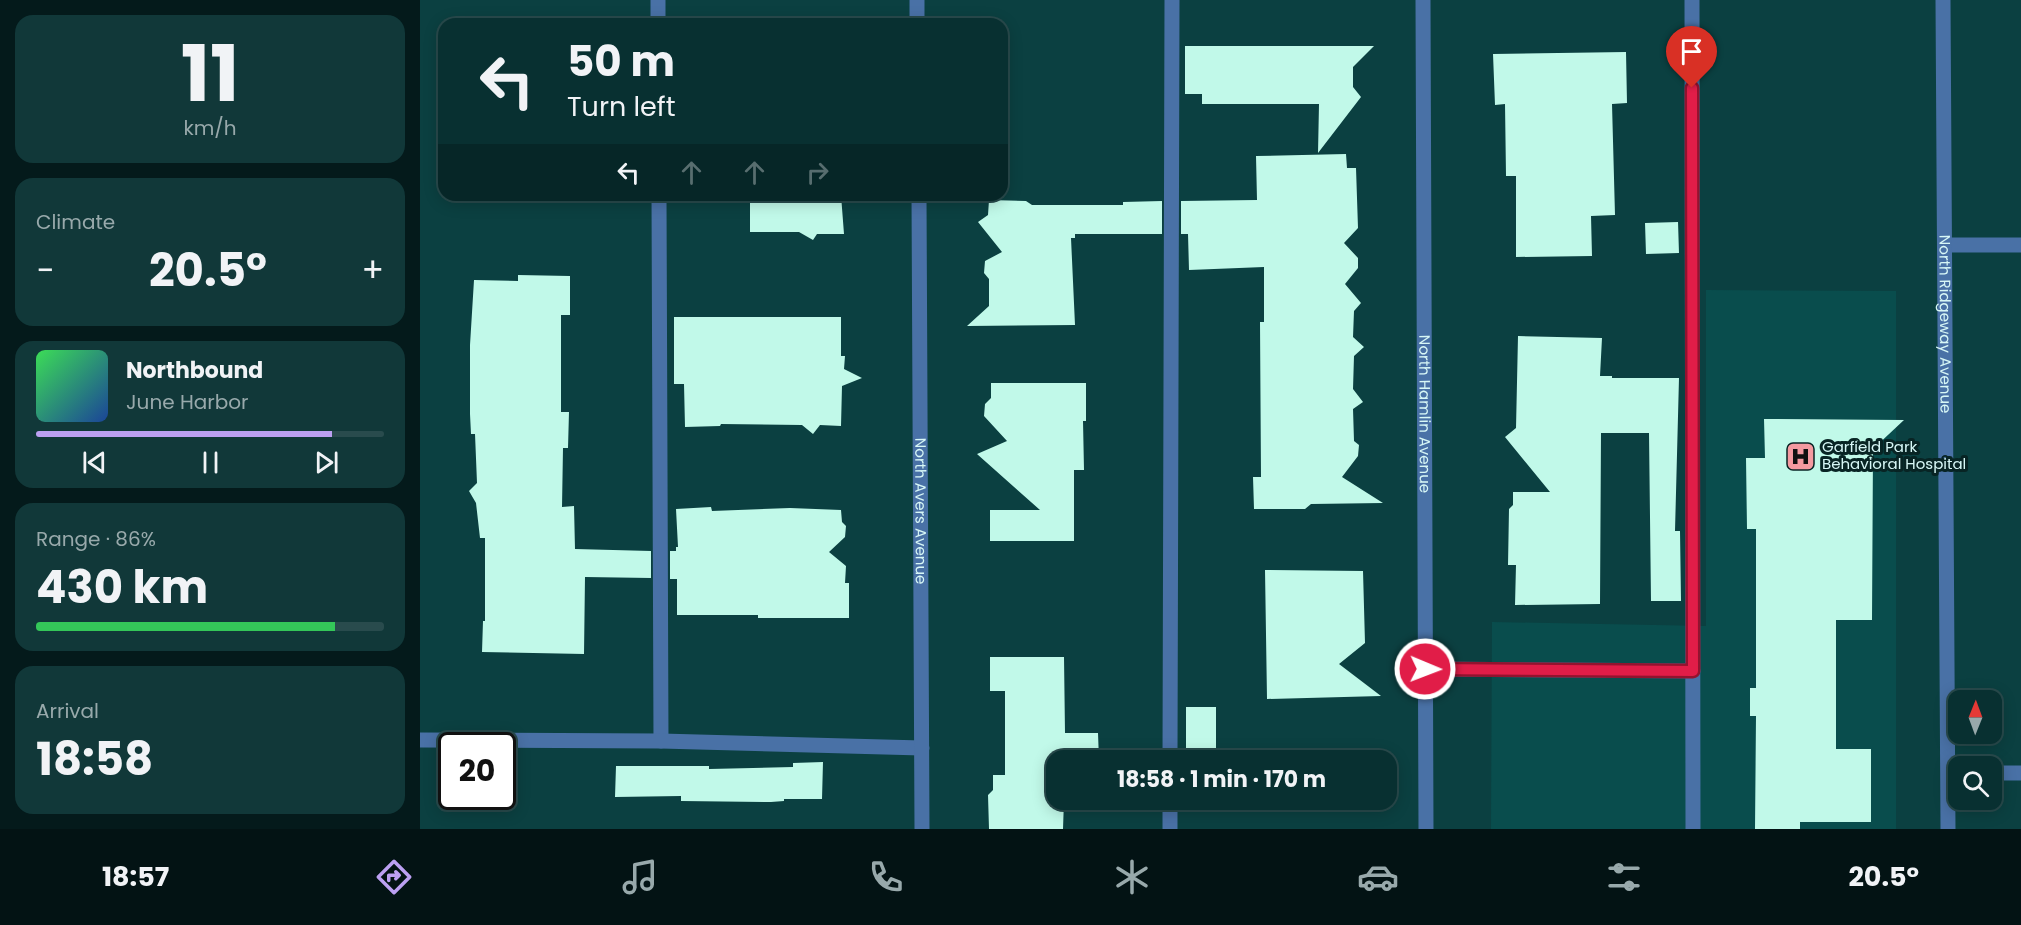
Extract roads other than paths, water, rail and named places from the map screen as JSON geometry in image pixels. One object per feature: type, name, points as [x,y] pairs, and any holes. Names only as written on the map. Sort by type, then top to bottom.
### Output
[{"type":"street","points":[[658,0],[658,18]]},
{"type":"street","points":[[917,0],[917,18]]},
{"type":"street","points":[[1170,750],[1173,0]]},
{"type":"street","name":"North Hamlin Avenue","points":[[1423,0],[1426,829]]},
{"type":"street","points":[[1692,0],[1693,829]]},
{"type":"street","name":"North Ridgeway Avenue","points":[[1943,0],[1953,756]]},
{"type":"street","points":[[659,201],[662,741]]},
{"type":"street","name":"North Avers Avenue","points":[[918,201],[922,829]]},
{"type":"street","points":[[1945,245],[2021,245]]},
{"type":"street","points":[[1425,669],[1693,671]]},
{"type":"street","points":[[420,740],[662,741],[922,748]]},
{"type":"street","points":[[2002,773],[2021,773]]},
{"type":"street","points":[[1170,810],[1170,829]]},
{"type":"street","name":"North Ridgeway Avenue","points":[[1948,829],[1950,810]]},
{"type":"place","name":"Garfield Park Behavioral Hospital","points":[[1801,456]]}]
